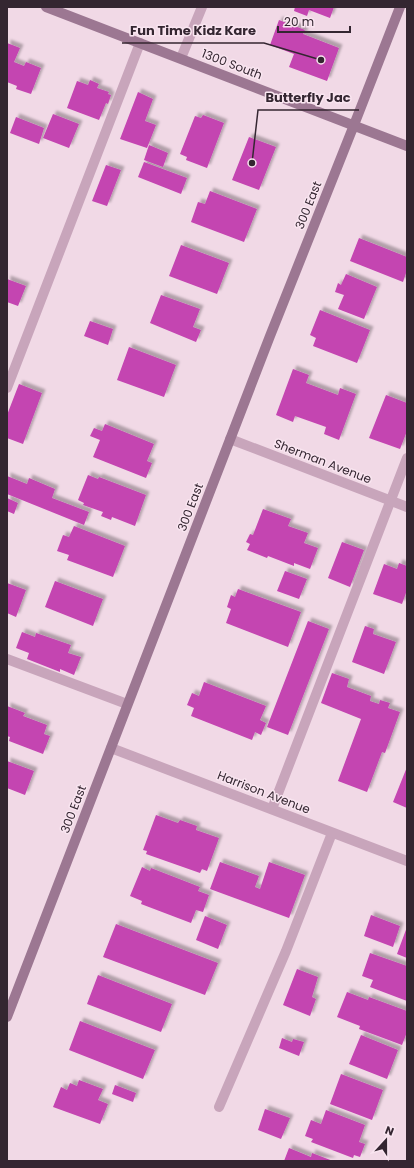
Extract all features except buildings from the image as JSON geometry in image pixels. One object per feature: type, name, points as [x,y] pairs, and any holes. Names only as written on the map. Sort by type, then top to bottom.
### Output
[{"type":"street","name":"1300 South","points":[[46,7],[407,146]]},
{"type":"street","points":[[181,58],[202,7]]},
{"type":"street","name":"300 East","points":[[7,1017],[270,336],[400,7]]},
{"type":"street","points":[[7,388],[140,43]]},
{"type":"street","name":"Sherman Avenue","points":[[230,439],[407,507]]},
{"type":"street","points":[[272,810],[407,458]]},
{"type":"street","points":[[7,659],[127,704]]},
{"type":"street","name":"Harrison Avenue","points":[[111,748],[407,862]]},
{"type":"street","points":[[219,1107],[286,951],[320,859],[332,833]]},
{"type":"place","name":"Fun Time Kidz Kare","points":[[321,60]]},
{"type":"place","name":"Butterfly Jac","points":[[252,163]]}]
